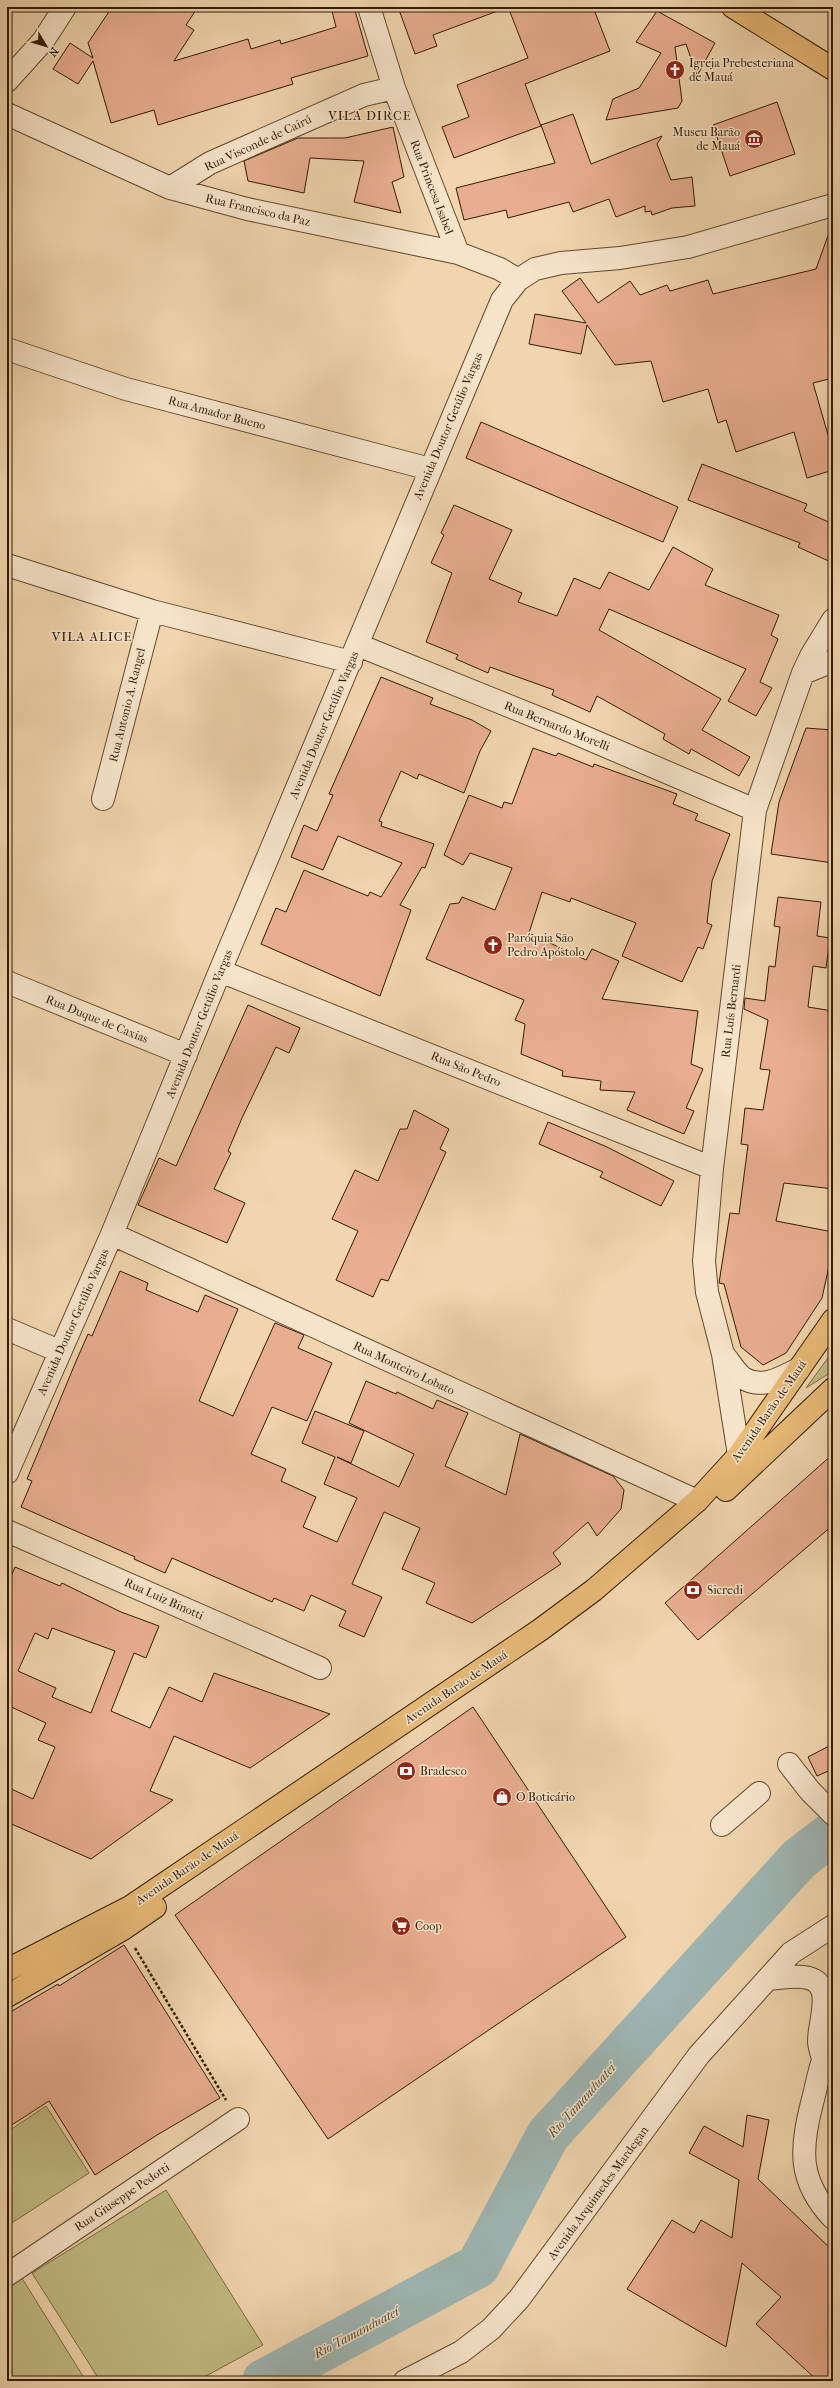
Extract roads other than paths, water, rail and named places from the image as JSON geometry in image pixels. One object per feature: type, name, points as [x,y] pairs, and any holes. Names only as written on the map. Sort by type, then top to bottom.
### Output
[{"type":"main road","points":[[733,7],[833,69]]},
{"type":"main road","name":"Avenida Barão de Mauá","points":[[7,1970],[130,1907],[540,1630],[600,1585],[697,1501],[739,1455],[833,1320]]},
{"type":"main road","name":"Avenida Barão de Mauá","points":[[7,1996],[123,1929],[548,1641],[603,1600],[658,1555],[828,1399]]},
{"type":"street","points":[[7,81],[43,41],[65,7]]},
{"type":"street","name":"Rua Princesa Isabel","points":[[369,7],[394,88],[458,253]]},
{"type":"street","name":"Rua Visconde de Cairú","points":[[170,188],[218,160],[364,95],[394,88]]},
{"type":"street","name":"Rua Francisco da Paz","points":[[7,114],[170,188],[247,209],[458,253],[500,269],[518,280]]},
{"type":"street","name":"Avenida Doutor Getúlio Vargas","points":[[7,1473],[59,1351],[112,1234],[220,971],[499,307],[518,280],[535,269],[561,263],[620,258],[688,247],[833,205]]},
{"type":"street","name":"Rua Amador Bueno","points":[[7,349],[126,389],[430,469]]},
{"type":"street","name":"Rua Bernardo Morelli","points":[[7,565],[152,611],[354,654],[561,727],[755,810]]},
{"type":"street","name":"Rua Antonio A. Rangel","points":[[103,800],[152,611]]},
{"type":"street","name":"Rua Luís Bernardi","points":[[739,1455],[723,1354],[707,1292],[704,1261],[712,1168],[755,810],[803,673],[833,620]]},
{"type":"street","points":[[803,673],[833,661]]},
{"type":"street","name":"Rua São Pedro","points":[[220,971],[712,1168]]},
{"type":"street","name":"Rua Duque de Caxias","points":[[7,982],[186,1055]]},
{"type":"street","name":"Rua Monteiro Lobato","points":[[112,1234],[697,1501]]},
{"type":"street","points":[[7,1329],[59,1351]]},
{"type":"street","name":"Rua Luís Bernardi","points":[[723,1354],[743,1378],[757,1383],[772,1381],[799,1368]]},
{"type":"street","name":"Rua Luiz Binotti","points":[[7,1531],[320,1668]]},
{"type":"street","points":[[789,1764],[810,1792],[833,1814]]},
{"type":"street","points":[[722,1825],[759,1793]]},
{"type":"street","name":"Avenida Arquimedes Mardegan","points":[[405,2381],[462,2352],[491,2329],[520,2299],[699,2055],[791,1953],[833,1926]]},
{"type":"street","points":[[769,1978],[802,1977],[815,1980],[824,1991],[819,2043],[823,2060]]},
{"type":"street","points":[[833,2039],[823,2060],[806,2129],[804,2151],[805,2170],[810,2188],[819,2204],[833,2218]]},
{"type":"street","name":"Rua Giuseppe Pedotti","points":[[7,2275],[238,2119]]},
{"type":"waterway","name":"Rio Tamanduateí","points":[[264,2381],[478,2266],[548,2135],[799,1859],[833,1833]]},
{"type":"place","name":"Igreja Prebesteriana de Mauá","points":[[675,70]]},
{"type":"place","name":"Museu Barão de Mauá","points":[[754,139]]},
{"type":"place","name":"Paróquia São Pedro Apóstolo","points":[[493,945]]},
{"type":"place","name":"Sicredi","points":[[693,1590]]},
{"type":"place","name":"Bradesco","points":[[406,1771]]},
{"type":"place","name":"O Boticário","points":[[502,1797]]},
{"type":"place","name":"Coop","points":[[401,1926]]},
{"type":"district","name":"VILA DIRCE","points":[[370,115]]},
{"type":"district","name":"VILA ALICE","points":[[92,636]]}]
